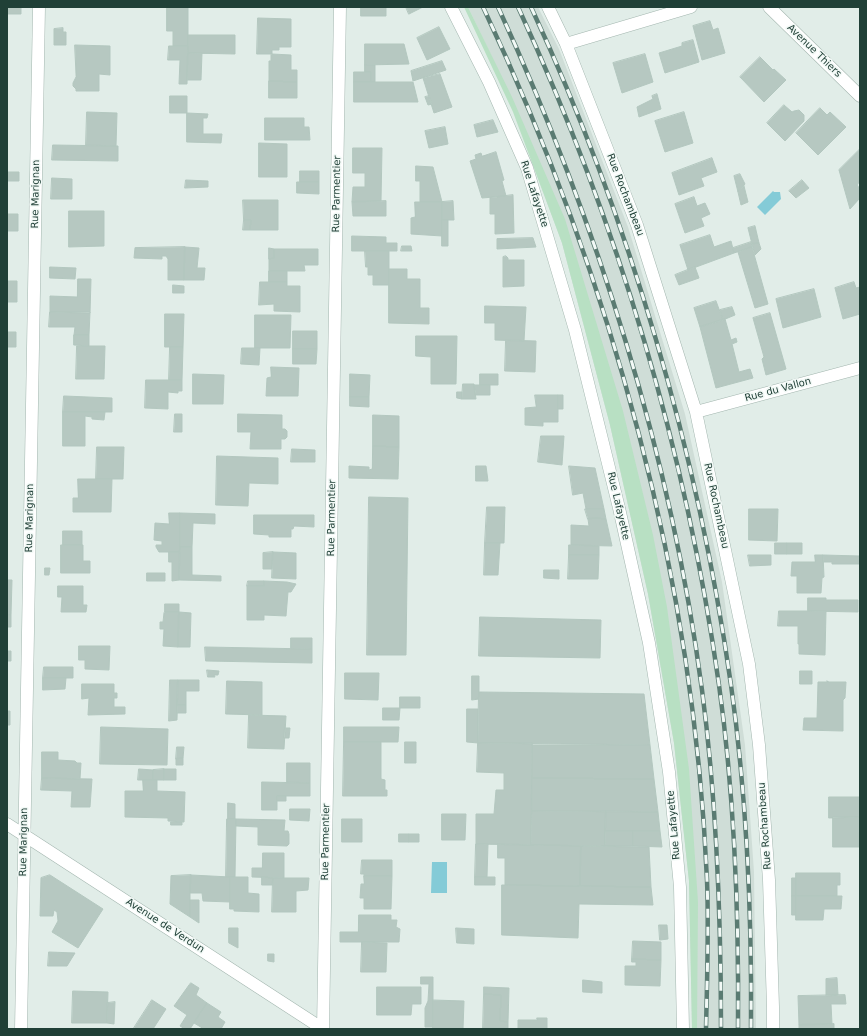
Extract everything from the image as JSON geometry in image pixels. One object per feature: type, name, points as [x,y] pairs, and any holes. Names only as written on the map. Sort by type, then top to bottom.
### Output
[{"type":"street","name":"Rue Marignan","points":[[21,1029],[39,7]]},
{"type":"street","name":"Rue Parmentier","points":[[323,1029],[340,7]]},
{"type":"street","name":"Rue Lafayette","points":[[451,7],[489,82],[527,168],[575,330],[619,508],[649,643],[669,772],[680,887],[683,1029]]},
{"type":"street","name":"Rue Rochambeau","points":[[548,7],[566,44],[637,226],[696,412],[749,664],[759,745],[769,880],[773,1029]]},
{"type":"street","points":[[566,44],[691,7]]},
{"type":"street","name":"Avenue Thiers","points":[[769,7],[860,96]]},
{"type":"street","name":"Rue du Vallon","points":[[696,412],[860,368]]},
{"type":"street","name":"Avenue de Verdun","points":[[7,824],[323,1029]]},
{"type":"shaded area","points":[[468,7],[538,7],[559,49],[628,227],[685,414],[722,582],[745,745],[754,872],[756,1029],[692,1029],[689,881],[674,743],[648,594],[610,425],[562,243],[499,72]]},
{"type":"green space","points":[[464,7],[468,7],[512,97],[565,219],[623,411],[653,535],[667,607],[689,769],[698,902],[697,1029],[692,1029],[689,881],[674,743],[648,594],[610,425],[562,243],[513,112]]},
{"type":"water","points":[[773,191],[780,192],[781,199],[765,215],[757,207]]},
{"type":"water","points":[[432,862],[447,862],[447,893],[431,893]]},
{"type":"building","points":[[7,7],[21,7],[21,14],[7,14]]},
{"type":"building","points":[[167,7],[188,7],[188,46],[173,46],[173,31],[167,31]]},
{"type":"building","points":[[361,7],[386,7],[386,16],[361,16]]},
{"type":"building","points":[[406,7],[423,7],[409,14]]},
{"type":"building","points":[[258,18],[291,19],[291,47],[279,47],[279,50],[272,50],[272,54],[257,54]]},
{"type":"building","points":[[710,21],[713,30],[718,28],[725,53],[702,60],[693,26]]},
{"type":"building","points":[[439,27],[450,49],[427,60],[417,38]]},
{"type":"building","points":[[63,28],[63,32],[66,32],[66,45],[54,45],[54,29]]},
{"type":"building","points":[[188,35],[235,35],[235,54],[188,53]]},
{"type":"building","points":[[693,40],[699,62],[665,73],[659,53],[682,46],[682,43]]},
{"type":"building","points":[[365,44],[404,44],[409,64],[365,65]]},
{"type":"building","points":[[75,45],[110,46],[110,75],[99,74],[99,91],[76,91],[73,86],[76,77]]},
{"type":"building","points":[[169,46],[188,46],[187,84],[179,84],[180,60],[168,60]]},
{"type":"building","points":[[188,53],[202,53],[201,80],[187,80]]},
{"type":"building","points":[[272,54],[291,55],[291,70],[297,70],[297,82],[269,81],[269,61],[271,61]]},
{"type":"building","points":[[645,54],[653,82],[622,93],[613,63]]},
{"type":"building","points":[[760,57],[786,80],[764,102],[740,77]]},
{"type":"building","points":[[442,61],[446,70],[413,81],[411,71]]},
{"type":"building","points":[[365,65],[375,65],[375,82],[371,82],[371,72],[365,72]]},
{"type":"building","points":[[354,72],[371,72],[371,82],[354,82]]},
{"type":"building","points":[[440,74],[452,107],[434,113],[423,78]]},
{"type":"building","points":[[269,81],[297,82],[297,98],[269,98]]},
{"type":"building","points":[[354,82],[413,82],[418,102],[354,102]]},
{"type":"building","points":[[657,94],[661,109],[639,117],[637,107],[653,99],[652,96]]},
{"type":"building","points":[[170,96],[187,96],[187,113],[170,113]]},
{"type":"building","points":[[429,96],[432,104],[428,105],[425,97]]},
{"type":"building","points":[[784,105],[792,112],[799,110],[804,115],[804,121],[785,141],[767,123]]},
{"type":"building","points":[[820,108],[827,115],[830,112],[846,127],[818,155],[796,133]]},
{"type":"building","points":[[87,112],[117,113],[116,146],[86,145]]},
{"type":"building","points":[[684,112],[693,143],[665,152],[655,121]]},
{"type":"building","points":[[187,113],[208,114],[207,118],[203,118],[203,134],[222,134],[221,143],[187,142]]},
{"type":"building","points":[[265,118],[304,118],[304,127],[309,127],[310,140],[265,140]]},
{"type":"building","points":[[493,120],[498,132],[477,137],[474,125]]},
{"type":"building","points":[[445,127],[448,144],[429,148],[425,131]]},
{"type":"building","points":[[259,143],[287,144],[287,177],[259,177]]},
{"type":"building","points":[[53,145],[118,146],[118,161],[52,160]]},
{"type":"building","points":[[353,148],[382,148],[381,201],[352,202],[353,187],[365,187],[365,173],[353,173]]},
{"type":"building","points":[[860,149],[860,181],[857,185],[860,189],[860,198],[850,209],[839,170]]},
{"type":"building","points":[[496,152],[504,180],[502,181],[506,196],[482,198],[470,161],[476,159],[475,155],[481,153],[482,156]]},
{"type":"building","points":[[712,158],[717,172],[701,178],[704,186],[679,195],[672,173]]},
{"type":"building","points":[[416,166],[433,167],[442,202],[420,202],[420,181],[416,181]]},
{"type":"building","points":[[300,171],[319,171],[319,182],[300,182]]},
{"type":"building","points":[[7,172],[19,172],[19,181],[7,181]]},
{"type":"building","points":[[740,174],[745,184],[738,192],[734,176]]},
{"type":"building","points":[[52,178],[72,179],[72,199],[51,199]]},
{"type":"building","points":[[186,180],[208,181],[208,187],[185,188]]},
{"type":"building","points":[[802,180],[809,188],[796,198],[789,191]]},
{"type":"building","points":[[297,182],[319,182],[319,194],[297,193]]},
{"type":"building","points":[[744,186],[748,202],[741,205],[738,192]]},
{"type":"building","points":[[513,195],[514,233],[495,234],[495,214],[490,214],[490,198]]},
{"type":"building","points":[[694,197],[697,206],[705,203],[710,214],[701,218],[704,226],[685,233],[675,204]]},
{"type":"building","points":[[243,200],[278,200],[278,230],[250,230],[251,220],[244,220]]},
{"type":"building","points":[[386,201],[386,216],[353,216],[352,202]]},
{"type":"building","points":[[453,201],[454,220],[442,220],[442,202]]},
{"type":"building","points":[[415,202],[442,202],[442,236],[411,234],[411,218],[415,217]]},
{"type":"building","points":[[69,211],[104,211],[104,246],[69,247]]},
{"type":"building","points":[[7,214],[18,214],[18,231],[7,231]]},
{"type":"building","points":[[244,220],[251,220],[250,230],[243,230]]},
{"type":"building","points":[[442,220],[448,220],[448,246],[442,246]]},
{"type":"building","points":[[755,226],[759,243],[752,244],[748,228]]},
{"type":"building","points":[[710,235],[714,247],[731,241],[734,253],[688,270],[680,245]]},
{"type":"building","points":[[352,236],[386,237],[386,243],[397,243],[397,251],[352,251]]},
{"type":"building","points":[[533,238],[536,247],[497,249],[497,239]]},
{"type":"building","points":[[751,242],[752,247],[734,253],[733,248]]},
{"type":"building","points":[[759,243],[761,249],[755,255],[752,244]]},
{"type":"building","points":[[402,246],[411,246],[412,251],[401,251]]},
{"type":"building","points":[[185,247],[184,280],[168,280],[168,259],[166,256],[162,256],[162,259],[134,258],[135,248]]},
{"type":"building","points":[[185,247],[199,248],[197,268],[205,268],[204,280],[184,280]]},
{"type":"building","points":[[752,247],[768,304],[755,308],[738,252]]},
{"type":"building","points":[[269,248],[274,249],[274,258],[269,259]]},
{"type":"building","points":[[274,249],[318,249],[318,265],[304,265],[305,271],[269,271],[269,259],[274,258]]},
{"type":"building","points":[[365,251],[389,251],[389,285],[373,285],[373,275],[368,275],[368,267],[366,267]]},
{"type":"building","points":[[506,256],[508,260],[524,260],[524,286],[503,287],[503,257]]},
{"type":"building","points":[[50,267],[76,268],[75,279],[50,278]]},
{"type":"building","points":[[695,267],[699,278],[679,285],[675,275]]},
{"type":"building","points":[[389,269],[407,269],[407,279],[420,279],[420,308],[429,308],[429,324],[389,323]]},
{"type":"building","points":[[269,271],[287,271],[287,282],[269,282]]},
{"type":"building","points":[[78,279],[91,279],[90,313],[50,312],[50,296],[77,297]]},
{"type":"building","points":[[7,281],[17,281],[17,302],[7,302]]},
{"type":"building","points":[[260,282],[287,282],[287,286],[300,286],[300,312],[274,311],[274,304],[259,305]]},
{"type":"building","points":[[854,282],[856,288],[860,287],[860,314],[843,319],[835,288]]},
{"type":"building","points":[[173,285],[184,286],[184,293],[173,293]]},
{"type":"building","points":[[814,289],[821,317],[783,328],[776,299]]},
{"type":"building","points":[[716,301],[723,320],[700,327],[694,308]]},
{"type":"building","points":[[485,306],[526,307],[524,341],[495,340],[495,323],[485,323]]},
{"type":"building","points":[[732,307],[735,315],[723,320],[720,310]]},
{"type":"building","points":[[50,312],[90,312],[89,335],[74,335],[75,327],[49,327]]},
{"type":"building","points":[[770,313],[786,369],[766,375],[762,359],[764,357],[753,318]]},
{"type":"building","points":[[165,314],[184,314],[183,347],[165,347]]},
{"type":"building","points":[[255,315],[291,315],[290,348],[255,348]]},
{"type":"building","points":[[725,319],[731,340],[736,338],[737,342],[732,344],[739,372],[750,369],[753,378],[716,388],[700,327]]},
{"type":"building","points":[[293,331],[317,331],[317,349],[293,349]]},
{"type":"building","points":[[7,332],[16,332],[16,347],[7,347]]},
{"type":"building","points":[[74,335],[89,335],[89,346],[74,345]]},
{"type":"building","points":[[416,336],[457,336],[456,384],[431,384],[431,357],[416,356]]},
{"type":"building","points":[[506,340],[536,341],[535,372],[505,371]]},
{"type":"building","points":[[77,346],[105,346],[104,379],[76,379]]},
{"type":"building","points":[[170,347],[183,347],[182,380],[169,380]]},
{"type":"building","points":[[242,348],[260,348],[259,365],[241,364]]},
{"type":"building","points":[[293,349],[317,349],[316,364],[293,364]]},
{"type":"building","points":[[271,367],[299,368],[298,396],[266,396],[267,378],[271,377]]},
{"type":"building","points":[[193,374],[224,375],[223,404],[193,404]]},
{"type":"building","points":[[350,374],[370,375],[369,397],[350,397]]},
{"type":"building","points":[[480,374],[498,374],[498,385],[480,385]]},
{"type":"building","points":[[146,380],[182,380],[182,391],[178,391],[178,393],[168,392],[168,409],[145,408]]},
{"type":"building","points":[[463,384],[474,384],[476,399],[462,399]]},
{"type":"building","points":[[474,385],[490,385],[490,395],[476,395]]},
{"type":"building","points":[[457,392],[462,392],[462,399],[457,398]]},
{"type":"building","points":[[535,395],[558,395],[558,422],[543,422],[543,426],[525,425],[525,408],[536,407]]},
{"type":"building","points":[[558,395],[563,395],[563,409],[558,409]]},
{"type":"building","points":[[64,396],[112,398],[112,412],[63,412]]},
{"type":"building","points":[[350,397],[369,397],[369,407],[350,406]]},
{"type":"building","points":[[63,412],[105,412],[104,420],[92,419],[92,417],[85,416],[85,446],[63,446]]},
{"type":"building","points":[[175,414],[182,414],[182,432],[174,432]]},
{"type":"building","points":[[238,414],[282,415],[282,429],[287,431],[287,437],[285,439],[281,439],[281,449],[250,449],[251,432],[238,432]]},
{"type":"building","points":[[373,415],[399,416],[399,447],[373,446]]},
{"type":"building","points":[[541,436],[564,436],[562,465],[538,462]]},
{"type":"building","points":[[373,446],[399,447],[398,479],[349,478],[349,466],[369,467],[369,470],[372,469]]},
{"type":"building","points":[[97,447],[124,447],[123,479],[96,479]]},
{"type":"building","points":[[292,449],[315,450],[315,462],[291,462]]},
{"type":"building","points":[[217,456],[278,458],[278,484],[249,483],[248,506],[216,505]]},
{"type":"building","points":[[476,466],[486,466],[488,481],[476,481]]},
{"type":"building","points":[[569,466],[595,468],[604,509],[586,509],[583,493],[573,495]]},
{"type":"building","points":[[78,479],[112,479],[111,512],[73,512],[73,498],[78,498]]},
{"type":"building","points":[[369,497],[408,498],[406,655],[367,655]]},
{"type":"building","points":[[487,507],[505,507],[504,543],[485,543]]},
{"type":"building","points":[[585,509],[604,509],[606,519],[588,519]]},
{"type":"building","points":[[749,509],[778,509],[777,541],[749,540]]},
{"type":"building","points":[[169,513],[180,513],[180,552],[159,552],[156,545],[162,545],[162,541],[154,540],[155,523],[169,524]]},
{"type":"building","points":[[180,513],[215,514],[215,524],[193,523],[192,547],[180,547]]},
{"type":"building","points":[[254,515],[314,515],[314,527],[294,526],[293,529],[291,529],[291,537],[269,537],[269,535],[254,534]]},
{"type":"building","points":[[588,519],[606,519],[612,546],[571,545],[571,525],[589,526]]},
{"type":"building","points":[[63,531],[82,531],[82,545],[63,545]]},
{"type":"building","points":[[485,543],[500,543],[498,575],[484,575]]},
{"type":"building","points":[[775,543],[787,543],[787,554],[775,554]]},
{"type":"building","points":[[787,543],[802,543],[802,554],[787,554]]},
{"type":"building","points":[[61,545],[83,545],[83,561],[90,561],[90,573],[61,573]]},
{"type":"building","points":[[569,545],[599,546],[599,555],[569,555]]},
{"type":"building","points":[[180,547],[192,547],[192,575],[221,576],[221,581],[179,580]]},
{"type":"building","points":[[169,552],[180,552],[179,580],[172,581],[172,562],[169,562]]},
{"type":"building","points":[[273,552],[272,569],[263,569],[263,553]]},
{"type":"building","points":[[273,552],[296,553],[296,579],[272,578]]},
{"type":"building","points":[[569,555],[599,555],[598,579],[568,579]]},
{"type":"building","points":[[748,555],[771,555],[771,565],[750,566]]},
{"type":"building","points":[[815,555],[823,555],[824,577],[822,578],[821,593],[797,593],[797,576],[791,576],[792,562],[815,562]]},
{"type":"building","points":[[823,555],[860,556],[860,564],[832,564],[832,562],[823,562]]},
{"type":"building","points":[[45,568],[50,568],[49,575],[45,575]]},
{"type":"building","points":[[544,570],[559,570],[559,579],[544,578]]},
{"type":"building","points":[[147,573],[165,573],[165,581],[147,581]]},
{"type":"building","points":[[7,580],[12,580],[11,615],[7,615]]},
{"type":"building","points":[[248,581],[264,581],[264,586],[247,586]]},
{"type":"building","points":[[264,581],[296,584],[291,592],[288,592],[286,616],[264,615],[264,620],[247,620],[247,586],[264,586]]},
{"type":"building","points":[[58,586],[83,586],[83,605],[87,605],[86,612],[61,612],[62,597],[58,597]]},
{"type":"building","points":[[808,598],[826,598],[826,600],[858,600],[858,612],[808,611]]},
{"type":"building","points":[[165,604],[179,604],[179,612],[165,612]]},
{"type":"building","points":[[779,611],[826,611],[825,655],[799,654],[798,626],[778,626]]},
{"type":"building","points":[[165,612],[179,612],[178,647],[163,646],[164,629],[160,629],[160,622],[163,622]]},
{"type":"building","points":[[179,612],[191,613],[190,647],[178,647]]},
{"type":"building","points":[[7,615],[11,615],[11,627],[7,627]]},
{"type":"building","points":[[480,617],[601,620],[600,658],[479,656]]},
{"type":"building","points":[[291,638],[312,638],[312,649],[291,649]]},
{"type":"building","points":[[79,646],[110,646],[109,670],[85,669],[85,660],[79,660]]},
{"type":"building","points":[[205,647],[312,649],[312,663],[206,661]]},
{"type":"building","points":[[7,651],[11,651],[11,661],[7,661]]},
{"type":"building","points":[[44,667],[73,667],[73,678],[43,678]]},
{"type":"building","points":[[207,670],[219,671],[218,675],[214,675],[215,677],[208,677]]},
{"type":"building","points":[[800,671],[812,671],[812,684],[800,684]]},
{"type":"building","points":[[345,673],[379,673],[378,700],[345,699]]},
{"type":"building","points":[[472,676],[479,676],[479,699],[472,700]]},
{"type":"building","points":[[43,678],[66,678],[65,689],[43,690]]},
{"type":"building","points":[[170,680],[178,680],[177,720],[169,721]]},
{"type":"building","points":[[178,680],[199,680],[199,691],[186,691],[186,705],[177,705]]},
{"type":"building","points":[[227,681],[262,682],[262,715],[226,714]]},
{"type":"building","points":[[818,682],[846,682],[845,698],[843,700],[843,731],[803,730],[804,718],[817,718]]},
{"type":"building","points":[[82,684],[114,684],[114,693],[117,693],[117,698],[114,698],[114,707],[125,707],[125,714],[88,715],[89,698],[82,699]]},
{"type":"building","points":[[479,692],[644,694],[650,745],[478,743]]},
{"type":"building","points":[[400,697],[420,697],[420,708],[400,708]]},
{"type":"building","points":[[177,705],[186,705],[186,713],[177,713]]},
{"type":"building","points":[[383,708],[400,708],[399,720],[383,720]]},
{"type":"building","points":[[467,709],[478,709],[478,743],[467,742]]},
{"type":"building","points":[[7,711],[10,711],[10,725],[7,725]]},
{"type":"building","points":[[249,715],[286,716],[284,749],[248,748]]},
{"type":"building","points":[[101,727],[168,729],[167,765],[100,764]]},
{"type":"building","points":[[344,727],[399,727],[398,742],[344,742]]},
{"type":"building","points":[[285,728],[290,728],[289,738],[284,738]]},
{"type":"building","points":[[344,742],[381,742],[381,779],[385,780],[385,790],[387,790],[387,796],[343,796]]},
{"type":"building","points":[[405,742],[416,742],[416,763],[405,763]]},
{"type":"building","points":[[478,743],[532,743],[531,845],[476,844],[476,814],[494,814],[496,790],[504,790],[504,773],[477,772]]},
{"type":"building","points":[[532,745],[650,745],[654,779],[532,778]]},
{"type":"building","points":[[177,747],[184,747],[183,758],[176,759]]},
{"type":"building","points":[[42,752],[58,752],[58,760],[75,761],[77,763],[81,763],[80,779],[42,778]]},
{"type":"building","points":[[183,758],[183,765],[176,765],[176,759]]},
{"type":"building","points":[[287,763],[310,763],[310,783],[287,782]]},
{"type":"building","points":[[139,769],[153,770],[153,780],[138,780]]},
{"type":"building","points":[[164,769],[176,769],[176,780],[164,780]]},
{"type":"building","points":[[164,769],[164,780],[153,780],[153,770]]},
{"type":"building","points":[[42,778],[92,779],[90,807],[71,807],[72,791],[41,790]]},
{"type":"building","points":[[532,778],[654,779],[658,812],[532,811]]},
{"type":"building","points":[[143,780],[157,780],[157,791],[185,792],[184,822],[168,821],[168,818],[125,817],[125,791],[143,791]]},
{"type":"building","points":[[262,782],[310,783],[310,796],[277,796],[277,810],[262,810]]},
{"type":"building","points":[[277,796],[286,796],[286,801],[277,801]]},
{"type":"building","points":[[829,797],[860,797],[860,817],[829,818]]},
{"type":"building","points":[[228,803],[235,804],[235,819],[228,819]]},
{"type":"building","points":[[290,809],[310,809],[309,821],[290,820]]},
{"type":"building","points":[[532,811],[606,811],[605,846],[531,845]]},
{"type":"building","points":[[606,811],[658,812],[660,831],[605,831]]},
{"type":"building","points":[[442,814],[466,814],[465,840],[442,840]]},
{"type":"building","points":[[833,817],[860,817],[859,847],[833,847]]},
{"type":"building","points":[[227,819],[236,819],[235,877],[226,877]]},
{"type":"building","points":[[236,819],[285,820],[284,831],[288,831],[289,844],[287,846],[258,845],[258,827],[236,826]]},
{"type":"building","points":[[342,819],[362,819],[362,842],[342,842]]},
{"type":"building","points":[[171,822],[182,822],[182,825],[171,825]]},
{"type":"building","points":[[605,831],[633,831],[633,846],[605,846]]},
{"type":"building","points":[[633,831],[660,831],[662,847],[633,846]]},
{"type":"building","points":[[399,834],[409,834],[409,842],[399,842]]},
{"type":"building","points":[[409,834],[419,834],[419,842],[409,842]]},
{"type":"building","points":[[476,844],[488,844],[487,877],[475,877]]},
{"type":"building","points":[[498,844],[581,846],[580,886],[505,885],[505,858],[498,858]]},
{"type":"building","points":[[581,846],[649,847],[651,887],[580,886]]},
{"type":"building","points":[[263,853],[284,853],[284,878],[252,877],[252,868],[262,868]]},
{"type":"building","points":[[362,860],[392,860],[392,876],[364,876],[364,874],[361,874]]},
{"type":"building","points":[[796,873],[840,873],[840,885],[837,885],[837,896],[796,896]]},
{"type":"building","points":[[50,875],[103,909],[78,948],[52,932],[58,921],[57,912],[54,910],[53,916],[40,916],[41,878]]},
{"type":"building","points":[[191,875],[230,877],[230,902],[203,901],[202,893],[190,893]]},
{"type":"building","points":[[191,875],[190,917],[170,904],[171,876]]},
{"type":"building","points":[[364,876],[392,876],[391,909],[364,909],[364,898],[360,898],[361,884],[364,884]]},
{"type":"building","points":[[230,877],[248,877],[248,893],[259,894],[259,912],[234,911],[234,909],[230,909]]},
{"type":"building","points":[[262,877],[273,878],[273,885],[262,885]]},
{"type":"building","points":[[475,877],[495,877],[495,885],[475,885]]},
{"type":"building","points":[[273,878],[309,878],[308,890],[296,891],[296,912],[272,912]]},
{"type":"building","points":[[792,878],[796,878],[796,896],[792,896]]},
{"type":"building","points":[[502,885],[651,887],[653,905],[579,904],[578,938],[502,935]]},
{"type":"building","points":[[792,896],[796,896],[796,915],[792,915]]},
{"type":"building","points":[[796,896],[842,896],[841,909],[824,909],[823,920],[796,920]]},
{"type":"building","points":[[190,900],[199,900],[199,923],[190,917]]},
{"type":"building","points":[[359,915],[391,915],[391,920],[397,920],[396,927],[400,929],[399,942],[340,942],[340,932],[358,932]]},
{"type":"building","points":[[659,925],[667,925],[668,939],[660,940]]},
{"type":"building","points":[[229,928],[238,928],[238,948],[229,943]]},
{"type":"building","points":[[456,928],[474,929],[474,944],[457,943]]},
{"type":"building","points":[[633,941],[661,942],[661,960],[632,959]]},
{"type":"building","points":[[362,942],[387,943],[386,972],[361,972]]},
{"type":"building","points":[[49,952],[75,953],[67,966],[48,966]]},
{"type":"building","points":[[268,954],[274,954],[274,962],[268,961]]},
{"type":"building","points":[[632,959],[661,960],[660,986],[625,985],[625,966],[636,966],[636,962],[632,962]]},
{"type":"building","points":[[421,977],[433,977],[433,1027],[425,1027],[425,1008],[428,1001],[429,984],[421,984]]},
{"type":"building","points":[[837,978],[838,995],[826,996],[826,979]]},
{"type":"building","points":[[583,980],[602,982],[602,993],[583,992]]},
{"type":"building","points":[[191,983],[199,988],[196,995],[207,1003],[190,1029],[185,1029],[180,1026],[187,1015],[174,1006]]},
{"type":"building","points":[[377,987],[421,987],[421,1004],[412,1004],[411,1015],[377,1015]]},
{"type":"building","points":[[484,987],[509,988],[508,1022],[500,1021],[501,995],[484,994]]},
{"type":"building","points":[[73,991],[108,992],[107,1023],[72,1023]]},
{"type":"building","points":[[484,994],[501,995],[500,1021],[508,1022],[508,1028],[483,1028]]},
{"type":"building","points":[[845,995],[846,1004],[831,1004],[832,1024],[799,1025],[798,996]]},
{"type":"building","points":[[152,1000],[166,1009],[153,1029],[135,1029],[134,1028]]},
{"type":"building","points":[[433,1000],[464,1001],[463,1029],[433,1029]]},
{"type":"building","points":[[115,1002],[114,1024],[107,1023],[107,1003]]},
{"type":"building","points":[[207,1003],[221,1012],[218,1017],[225,1022],[221,1029],[204,1029],[194,1023]]},
{"type":"building","points":[[537,1018],[547,1018],[547,1029],[518,1029],[518,1020],[537,1020]]},
{"type":"building","points":[[834,1024],[834,1029],[799,1029],[799,1025]]},
{"type":"railway","points":[[483,7],[529,111],[571,216],[607,324],[638,433],[664,543],[685,655],[699,767],[708,899],[706,1029]]},
{"type":"railway","points":[[498,7],[534,88],[567,171],[598,256],[626,341],[650,427],[671,514],[688,602],[707,732],[715,817],[719,902],[721,1029]]},
{"type":"railway","points":[[518,7],[554,88],[587,170],[616,254],[643,338],[667,424],[688,510],[705,597],[719,685],[729,771],[737,900],[738,1029]]},
{"type":"railway","points":[[531,7],[567,88],[599,170],[629,254],[656,339],[700,511],[717,598],[731,685],[741,771],[745,814],[751,943],[751,1029]]}]
